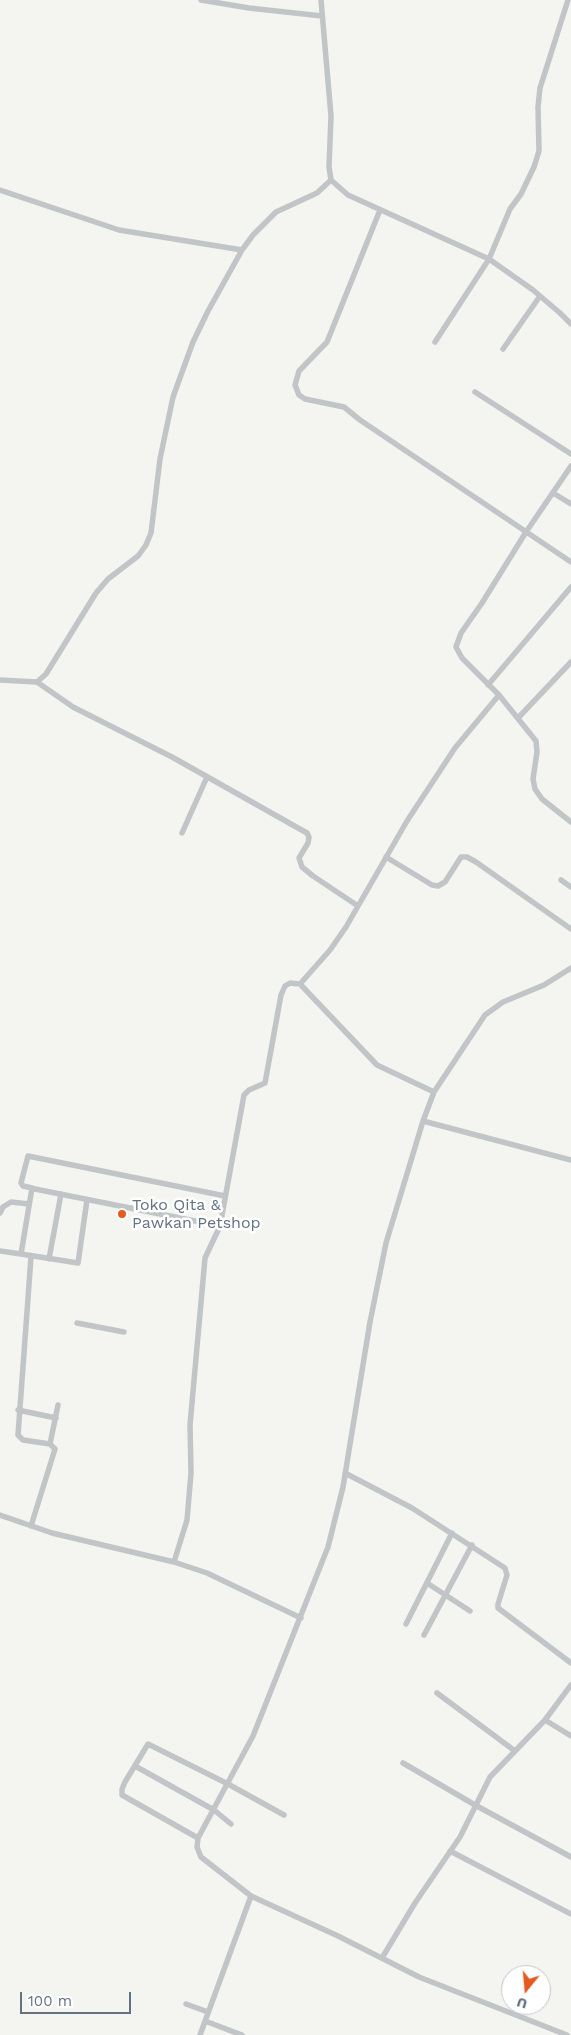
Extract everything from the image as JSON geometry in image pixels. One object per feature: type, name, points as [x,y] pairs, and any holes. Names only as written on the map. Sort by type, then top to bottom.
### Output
[{"type":"street","points":[[202,0],[249,8],[322,16]]},
{"type":"street","points":[[321,0],[331,116],[329,167],[331,180],[348,195],[489,259],[540,296],[571,324]]},
{"type":"street","points":[[435,342],[489,259],[510,209],[521,194],[534,167],[539,151],[538,107],[540,88],[568,0]]},
{"type":"street","points":[[37,682],[46,674],[96,593],[108,579],[138,556],[146,544],[151,533],[158,468],[173,397],[193,342],[242,250],[253,235],[276,212],[317,193],[331,180]]},
{"type":"street","points":[[0,190],[120,230],[242,250]]},
{"type":"street","points":[[380,210],[327,342],[299,371],[295,385],[299,395],[305,399],[344,407],[360,420],[571,562]]},
{"type":"street","points":[[503,349],[540,296]]},
{"type":"street","points":[[475,392],[571,454]]},
{"type":"street","points":[[571,466],[526,532],[456,642],[459,654],[499,695],[536,741],[533,779],[535,789],[542,799],[571,822]]},
{"type":"street","points":[[553,494],[571,504]]},
{"type":"street","points":[[488,684],[571,587]]},
{"type":"street","points":[[518,718],[571,662]]},
{"type":"street","points":[[0,680],[37,682],[73,707],[172,757],[307,833],[309,837],[308,843],[299,858],[302,867],[320,882],[358,906]]},
{"type":"street","points":[[300,984],[330,950],[346,927],[407,821],[455,748],[499,695]]},
{"type":"street","points":[[182,833],[207,777]]},
{"type":"street","points":[[386,858],[432,885],[438,886],[445,882],[460,857],[467,857],[571,930]]},
{"type":"street","points":[[561,880],[571,887]]},
{"type":"street","points":[[567,2035],[419,1977],[252,1896],[200,1857],[197,1847],[198,1838],[253,1736],[328,1547],[345,1474],[372,1313],[386,1243],[423,1121],[434,1092],[485,1015],[504,1002],[544,985],[571,968]]},
{"type":"street","points":[[174,1562],[187,1520],[191,1473],[190,1426],[205,1258],[220,1226],[244,1095],[249,1090],[265,1082],[281,995],[285,986],[290,983],[300,984],[377,1065],[434,1092]]},
{"type":"street","points":[[423,1121],[571,1160]]},
{"type":"street","points":[[220,1226],[87,1200],[23,1186],[21,1183],[28,1156],[225,1196]]},
{"type":"street","points":[[21,1254],[32,1188]]},
{"type":"street","points":[[49,1259],[61,1194]]},
{"type":"street","points":[[0,1250],[32,1257],[78,1263],[87,1200]]},
{"type":"street","points":[[0,1213],[3,1207],[11,1202],[29,1204]]},
{"type":"street","points":[[31,1526],[55,1449],[50,1444],[23,1440],[18,1437],[18,1410],[32,1257]]},
{"type":"street","points":[[77,1323],[124,1332]]},
{"type":"street","points":[[50,1444],[58,1405]]},
{"type":"street","points":[[18,1410],[56,1418]]},
{"type":"street","points":[[345,1474],[412,1508],[506,1570],[507,1575],[498,1608],[571,1663]]},
{"type":"street","points":[[0,1515],[52,1533],[174,1562],[207,1573],[301,1618]]},
{"type":"street","points":[[406,1624],[452,1533]]},
{"type":"street","points":[[424,1635],[472,1546]]},
{"type":"street","points":[[427,1583],[470,1611]]},
{"type":"street","points":[[382,1958],[415,1903],[460,1837],[490,1777],[546,1720],[571,1685]]},
{"type":"street","points":[[437,1693],[515,1750]]},
{"type":"street","points":[[546,1720],[571,1736]]},
{"type":"street","points":[[198,1838],[122,1794],[122,1789],[146,1745],[151,1743],[284,1815]]},
{"type":"street","points":[[403,1762],[475,1805],[571,1857]]},
{"type":"street","points":[[135,1766],[214,1810],[230,1824]]},
{"type":"street","points":[[450,1851],[571,1914]]},
{"type":"street","points":[[200,2035],[252,1896]]},
{"type":"street","points":[[186,2004],[208,2012]]},
{"type":"street","points":[[205,2021],[242,2035]]},
{"type":"place","name":"Toko Qita & Pawkan Petshop","points":[[122,1214]]}]
